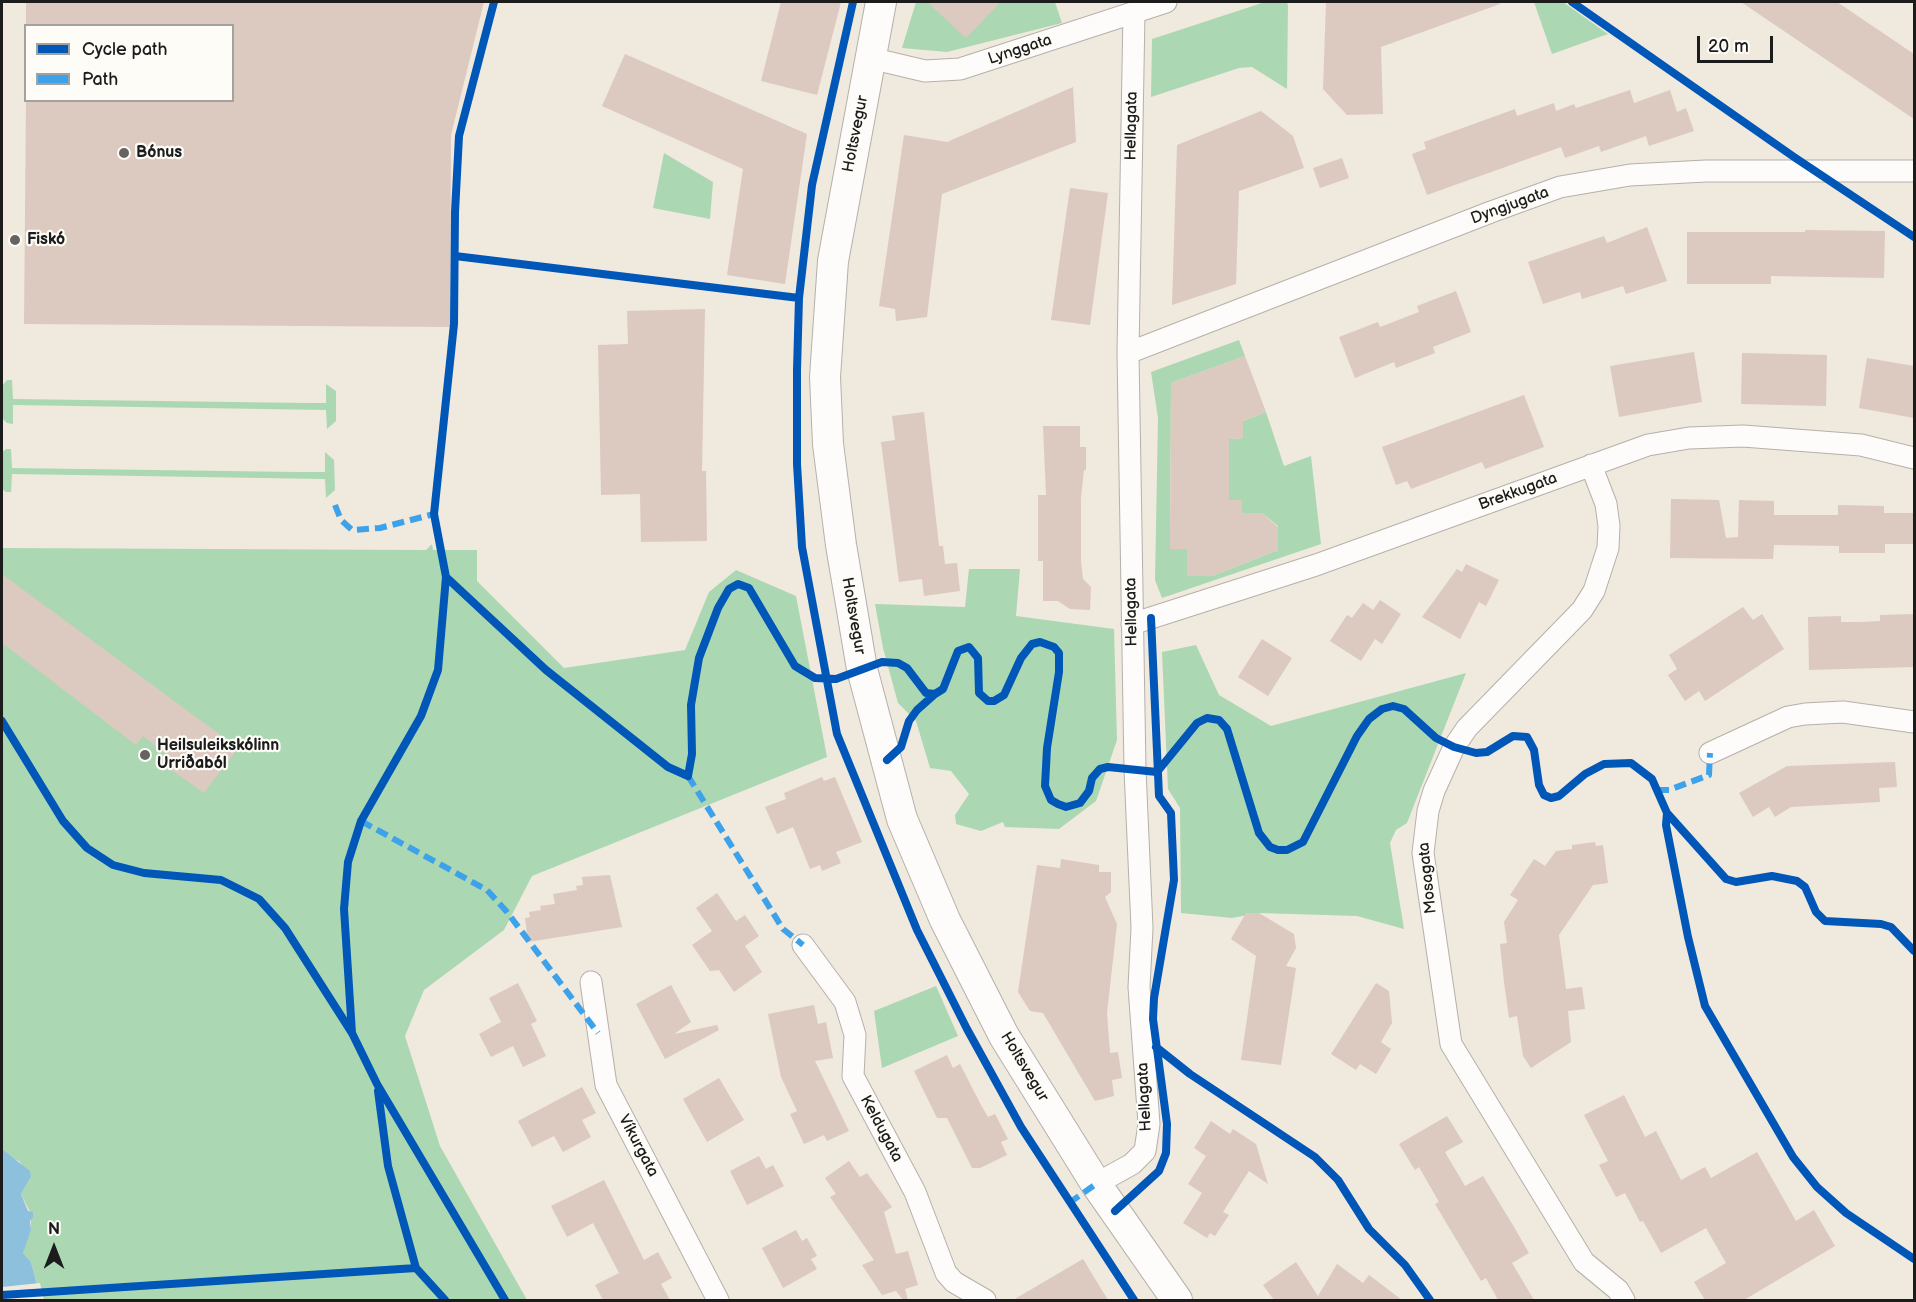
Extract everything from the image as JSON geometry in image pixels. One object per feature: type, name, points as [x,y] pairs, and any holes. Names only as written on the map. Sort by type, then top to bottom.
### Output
[{"type":"street","name":"Holtsvegur","points":[[881,2],[832,261],[825,377],[828,444],[859,655],[902,819],[945,920],[1004,1036],[1096,1184],[1177,1300]]},
{"type":"street","name":"Lynggata","points":[[870,58],[925,71],[960,69],[1166,2]]},
{"type":"street","name":"Hellagata","points":[[1096,1184],[1132,1164],[1145,1151],[1149,1124],[1138,987],[1142,928],[1132,624],[1128,353],[1134,12]]},
{"type":"street","name":"Dyngjugata","points":[[1128,353],[1560,187],[1630,175],[1706,171],[1914,171]]},
{"type":"street","name":"Brekkugata","points":[[1132,624],[1316,565],[1648,445],[1689,438],[1743,436],[1861,445],[1914,458]]},
{"type":"street","name":"Mosagata","points":[[1591,465],[1606,504],[1609,526],[1605,559],[1594,591],[1582,610],[1467,728],[1454,747],[1434,791],[1428,811],[1422,853],[1451,1044],[1584,1263],[1618,1290],[1624,1300]]},
{"type":"street","points":[[1710,753],[1788,717],[1805,714],[1843,712],[1914,722]]},
{"type":"street","name":"Keldugata","points":[[803,945],[812,960],[836,986],[849,1011],[855,1035],[853,1077],[915,1192],[946,1273],[954,1282],[986,1300]]},
{"type":"street","name":"Víkurgata","points":[[591,982],[606,1085],[718,1300]]},
{"type":"green space","points":[[916,2],[1055,2],[1062,23],[947,52],[902,48]]},
{"type":"green space","points":[[1265,2],[1287,2],[1287,89],[1252,67],[1239,68],[1151,97],[1152,39]]},
{"type":"green space","points":[[1534,2],[1563,2],[1608,34],[1552,54]]},
{"type":"green space","points":[[664,153],[713,182],[710,219],[653,208]]},
{"type":"green space","points":[[1239,340],[1245,356],[1171,383],[1170,549],[1187,549],[1187,576],[1212,576],[1278,550],[1278,526],[1262,513],[1242,513],[1242,500],[1229,500],[1229,439],[1243,438],[1243,421],[1266,412],[1284,466],[1311,456],[1321,544],[1162,598],[1155,580],[1158,418],[1151,372]]},
{"type":"green space","points":[[7,380],[12,380],[13,399],[307,403],[326,403],[326,384],[336,391],[336,421],[327,429],[326,410],[13,405],[13,424],[7,423],[2,418],[2,386]]},
{"type":"green space","points":[[11,449],[12,468],[297,472],[325,472],[325,452],[334,460],[335,490],[326,498],[325,479],[12,474],[11,492],[6,492],[2,489],[2,452]]},
{"type":"green space","points":[[432,544],[433,550],[477,550],[477,581],[564,668],[685,650],[709,592],[736,570],[796,596],[827,757],[532,876],[504,930],[424,990],[405,1036],[440,1146],[527,1300],[41,1300],[31,1262],[23,1253],[24,1243],[31,1230],[31,1214],[21,1194],[31,1177],[19,1161],[9,1157],[2,1149],[2,548],[426,550]]},
{"type":"green space","points":[[969,569],[1020,569],[1016,616],[1114,629],[1117,740],[1096,801],[1059,829],[1005,827],[1003,822],[981,831],[956,824],[955,815],[969,794],[951,771],[930,768],[916,721],[898,703],[883,648],[875,604],[965,607]]},
{"type":"green space","points":[[1196,645],[1219,695],[1271,726],[1466,673],[1407,823],[1396,830],[1390,843],[1404,929],[1357,916],[1259,913],[1232,918],[1181,913],[1180,808],[1168,789],[1162,652]]},
{"type":"green space","points":[[936,986],[958,1036],[882,1068],[874,1011]]},
{"type":"water","points":[[2,1149],[30,1171],[31,1177],[21,1194],[28,1211],[33,1212],[30,1221],[31,1230],[23,1253],[31,1262],[37,1285],[2,1300]]},
{"type":"pier","points":[[40,1283],[44,1300],[2,1300],[2,1287]]},
{"type":"building","points":[[26,2],[484,2],[451,135],[450,327],[24,324],[26,102],[234,102],[234,24],[26,24]]},
{"type":"building","points":[[781,2],[841,2],[817,95],[761,81]]},
{"type":"building","points":[[927,2],[1001,2],[966,38]]},
{"type":"building","points":[[1326,2],[1499,2],[1500,4],[1381,47],[1383,114],[1347,115],[1323,89]]},
{"type":"building","points":[[1741,2],[1837,2],[1914,54],[1914,119]]},
{"type":"building","points":[[625,54],[807,134],[785,284],[727,275],[743,169],[602,106]]},
{"type":"building","points":[[1073,87],[1076,142],[942,194],[927,317],[896,321],[895,309],[879,306],[904,135],[947,142]]},
{"type":"building","points":[[1630,90],[1634,103],[1670,90],[1677,112],[1686,108],[1694,131],[1649,146],[1646,136],[1601,152],[1599,146],[1565,158],[1561,147],[1427,195],[1412,154],[1426,149],[1424,142],[1515,109],[1517,116],[1554,103],[1556,111],[1574,104],[1576,108]]},
{"type":"building","points":[[1261,111],[1293,136],[1304,168],[1239,191],[1236,284],[1172,305],[1177,145]]},
{"type":"building","points":[[1342,158],[1349,178],[1320,188],[1313,168]]},
{"type":"building","points":[[1070,188],[1108,193],[1090,325],[1051,320]]},
{"type":"building","points":[[1647,227],[1667,281],[1626,294],[1623,286],[1582,299],[1580,292],[1543,304],[1528,262],[1604,236],[1607,243]]},
{"type":"building","points":[[1805,230],[1885,231],[1884,278],[1771,276],[1771,284],[1687,284],[1687,232],[1805,232]]},
{"type":"building","points":[[1456,291],[1471,332],[1433,347],[1435,353],[1396,368],[1394,362],[1355,378],[1339,337],[1378,322],[1380,327],[1419,312],[1417,306]]},
{"type":"building","points":[[705,309],[702,471],[706,471],[707,541],[641,542],[640,494],[601,495],[598,345],[628,344],[627,311]]},
{"type":"building","points":[[1694,352],[1702,402],[1619,417],[1610,366]]},
{"type":"building","points":[[1742,353],[1827,355],[1826,406],[1741,404]]},
{"type":"building","points":[[1245,356],[1266,412],[1243,421],[1243,438],[1229,439],[1229,500],[1242,500],[1242,513],[1262,513],[1278,527],[1278,550],[1212,576],[1187,576],[1187,549],[1170,549],[1171,383]]},
{"type":"building","points":[[1867,358],[1914,366],[1914,418],[1859,408]]},
{"type":"building","points":[[1524,395],[1544,447],[1485,469],[1482,462],[1411,489],[1407,481],[1396,485],[1382,447]]},
{"type":"building","points":[[924,412],[939,546],[943,546],[945,564],[957,563],[960,591],[924,596],[922,579],[899,582],[881,442],[895,440],[892,416]]},
{"type":"building","points":[[1043,426],[1080,426],[1080,447],[1086,447],[1086,470],[1084,470],[1081,498],[1081,561],[1083,579],[1091,587],[1090,610],[1070,609],[1058,601],[1043,601],[1043,561],[1038,561],[1038,495],[1046,495]]},
{"type":"building","points":[[1671,499],[1719,500],[1726,538],[1738,537],[1739,500],[1774,501],[1774,515],[1838,515],[1838,505],[1884,506],[1884,513],[1914,513],[1914,544],[1885,544],[1885,553],[1839,553],[1839,546],[1774,545],[1773,559],[1670,558]]},
{"type":"building","points":[[1466,564],[1499,580],[1486,606],[1479,602],[1460,639],[1422,617],[1457,569],[1462,572]]},
{"type":"building","points":[[2,574],[238,748],[204,793],[167,767],[172,759],[143,736],[136,745],[2,643]]},
{"type":"building","points":[[1380,600],[1401,614],[1382,644],[1375,639],[1361,661],[1330,641],[1347,615],[1352,618],[1363,603],[1373,610]]},
{"type":"building","points":[[1743,607],[1753,620],[1762,614],[1784,649],[1705,701],[1699,691],[1685,701],[1668,675],[1677,669],[1669,655]]},
{"type":"building","points":[[1914,614],[1914,667],[1809,670],[1808,617],[1841,616],[1841,622],[1860,622],[1880,621],[1880,615]]},
{"type":"building","points":[[1262,639],[1292,658],[1268,696],[1238,677]]},
{"type":"building","points":[[1895,762],[1897,787],[1879,788],[1880,802],[1791,807],[1775,817],[1769,807],[1753,817],[1739,793],[1787,766]]},
{"type":"building","points":[[822,777],[824,781],[835,777],[862,842],[836,852],[841,863],[822,871],[820,865],[810,869],[793,827],[777,834],[765,807],[786,799],[784,793]]},
{"type":"building","points":[[1595,842],[1596,846],[1603,845],[1608,883],[1593,885],[1559,935],[1566,989],[1582,987],[1585,1009],[1568,1011],[1571,1042],[1531,1068],[1523,1056],[1517,1016],[1509,1018],[1504,982],[1500,944],[1507,943],[1504,922],[1518,900],[1510,895],[1534,859],[1545,866],[1556,851],[1572,849],[1572,845]]},
{"type":"building","points":[[1061,859],[1099,865],[1099,872],[1111,872],[1111,892],[1105,897],[1117,924],[1107,1013],[1110,1053],[1118,1052],[1122,1078],[1112,1080],[1114,1096],[1095,1101],[1043,1013],[1030,1011],[1018,992],[1037,865],[1060,868]]},
{"type":"building","points":[[610,875],[622,927],[528,942],[525,918],[530,917],[529,912],[541,910],[540,906],[555,904],[553,894],[577,890],[576,886],[583,885],[582,877]]},
{"type":"building","points":[[717,893],[736,921],[745,915],[759,936],[745,946],[762,972],[734,992],[719,970],[710,971],[692,945],[712,931],[696,908]]},
{"type":"building","points":[[1246,913],[1259,913],[1294,934],[1296,948],[1286,966],[1296,968],[1281,1065],[1241,1060],[1256,956],[1231,939]]},
{"type":"building","points":[[518,983],[537,1021],[531,1024],[546,1056],[523,1067],[513,1046],[491,1057],[479,1034],[501,1022],[489,998]]},
{"type":"building","points":[[1376,983],[1389,991],[1392,1023],[1381,1042],[1391,1049],[1376,1074],[1360,1064],[1356,1070],[1331,1054]]},
{"type":"building","points":[[671,985],[691,1022],[674,1034],[717,1025],[719,1030],[665,1059],[636,1004]]},
{"type":"building","points":[[814,1005],[818,1024],[826,1022],[833,1058],[815,1061],[849,1131],[827,1141],[824,1135],[804,1144],[790,1114],[797,1111],[781,1077],[768,1014]]},
{"type":"building","points":[[947,1055],[953,1068],[960,1064],[988,1117],[995,1114],[1008,1139],[1001,1142],[1007,1155],[980,1168],[972,1168],[947,1118],[937,1118],[914,1071]]},
{"type":"building","points":[[719,1078],[744,1120],[707,1142],[683,1099]]},
{"type":"building","points":[[582,1087],[596,1113],[582,1120],[591,1137],[563,1152],[554,1136],[532,1147],[518,1121]]},
{"type":"building","points":[[1624,1095],[1645,1137],[1656,1131],[1681,1180],[1705,1167],[1711,1178],[1757,1152],[1796,1221],[1814,1210],[1835,1246],[1744,1300],[1705,1300],[1694,1282],[1726,1263],[1706,1228],[1661,1253],[1643,1221],[1640,1222],[1625,1193],[1616,1197],[1599,1165],[1608,1161],[1584,1115]]},
{"type":"building","points":[[1447,1116],[1463,1142],[1445,1152],[1465,1186],[1483,1176],[1514,1227],[1529,1253],[1512,1263],[1534,1300],[1498,1300],[1486,1278],[1481,1281],[1435,1204],[1439,1202],[1419,1167],[1415,1170],[1399,1144]]},
{"type":"building","points":[[1211,1121],[1230,1134],[1233,1129],[1256,1144],[1268,1184],[1249,1171],[1223,1212],[1229,1215],[1215,1236],[1210,1233],[1207,1238],[1183,1223],[1202,1193],[1188,1184],[1206,1156],[1194,1148]]},
{"type":"building","points":[[759,1156],[766,1169],[773,1165],[784,1186],[747,1205],[730,1171]]},
{"type":"building","points":[[849,1161],[860,1177],[867,1173],[892,1207],[884,1212],[896,1254],[908,1251],[918,1285],[905,1289],[908,1300],[903,1300],[896,1291],[882,1295],[862,1265],[874,1260],[830,1197],[836,1194],[825,1178]]},
{"type":"building","points":[[604,1180],[644,1260],[658,1252],[672,1278],[661,1284],[670,1300],[603,1300],[595,1285],[619,1273],[593,1223],[567,1237],[551,1206]]},
{"type":"building","points":[[796,1230],[802,1241],[807,1238],[817,1256],[811,1259],[817,1269],[783,1288],[762,1248]]},
{"type":"building","points":[[1083,1259],[1108,1300],[1013,1300]]},
{"type":"building","points":[[1296,1262],[1318,1296],[1337,1264],[1363,1283],[1369,1275],[1402,1300],[1274,1300],[1263,1285]]},
{"type":"marked path","points":[[335,505],[341,520],[352,530],[380,528],[434,514]]},
{"type":"marked path","points":[[1657,790],[1669,790],[1709,775],[1710,753]]},
{"type":"marked path","points":[[688,776],[783,929],[803,945]]},
{"type":"marked path","points":[[361,821],[487,890],[507,912],[598,1033]]},
{"type":"marked path","points":[[1069,1203],[1096,1184]]},
{"type":"cycle path","points":[[352,1033],[344,909],[348,862],[361,821],[421,716],[438,670],[446,577],[434,514],[454,324],[455,212],[459,136],[494,2]]},
{"type":"cycle path","points":[[853,2],[812,185],[799,298],[797,370],[797,464],[802,547],[837,734],[917,930],[967,1029],[1021,1127],[1134,1300]]},
{"type":"cycle path","points":[[1572,2],[1794,157],[1914,237]]},
{"type":"cycle path","points":[[455,256],[799,298]]},
{"type":"cycle path","points":[[446,577],[546,670],[668,767],[688,776],[692,754],[691,705],[699,658],[718,608],[729,589],[738,584],[749,588],[795,666],[815,678],[836,679],[882,662],[898,663],[907,668],[926,693],[935,694],[943,689],[958,651],[969,647],[978,658],[979,693],[988,701],[994,701],[1004,695],[1021,658],[1032,644],[1040,642],[1054,647],[1059,653],[1059,672],[1047,748],[1045,786],[1051,800],[1066,807],[1080,803],[1089,791],[1092,778],[1100,769],[1108,767],[1157,772],[1197,723],[1207,718],[1219,720],[1227,729],[1259,833],[1270,847],[1278,850],[1287,850],[1303,842],[1357,736],[1369,719],[1382,709],[1393,706],[1404,709],[1436,738],[1454,747],[1476,753],[1487,752],[1513,736],[1527,737],[1534,750],[1539,785],[1544,795],[1551,798],[1559,796],[1585,774],[1604,764],[1631,763],[1652,779],[1667,813],[1666,825],[1688,937],[1705,1006],[1793,1157],[1817,1187],[1846,1213],[1914,1259]]},
{"type":"cycle path","points":[[1115,1211],[1159,1171],[1166,1153],[1167,1124],[1153,1019],[1154,998],[1174,880],[1171,813],[1159,796],[1151,618]]},
{"type":"cycle path","points":[[887,760],[901,747],[909,721],[917,710],[935,694]]},
{"type":"cycle path","points":[[2,721],[63,821],[87,848],[113,865],[144,873],[221,880],[259,899],[285,928],[352,1033],[377,1084],[505,1300]]},
{"type":"cycle path","points":[[1667,813],[1726,879],[1736,882],[1772,876],[1797,881],[1805,887],[1816,912],[1825,921],[1881,924],[1891,927],[1914,951]]},
{"type":"cycle path","points":[[1156,1047],[1190,1074],[1315,1157],[1338,1180],[1369,1229],[1405,1265],[1430,1300]]},
{"type":"cycle path","points":[[378,1091],[388,1166],[416,1268],[445,1300]]},
{"type":"cycle path","points":[[2,1295],[416,1268]]},
{"type":"place","name":"Bónus","points":[[124,153]]},
{"type":"place","name":"Fiskó","points":[[15,240]]},
{"type":"place","name":"Heilsuleikskólinn Urriðaból","points":[[145,755]]}]
